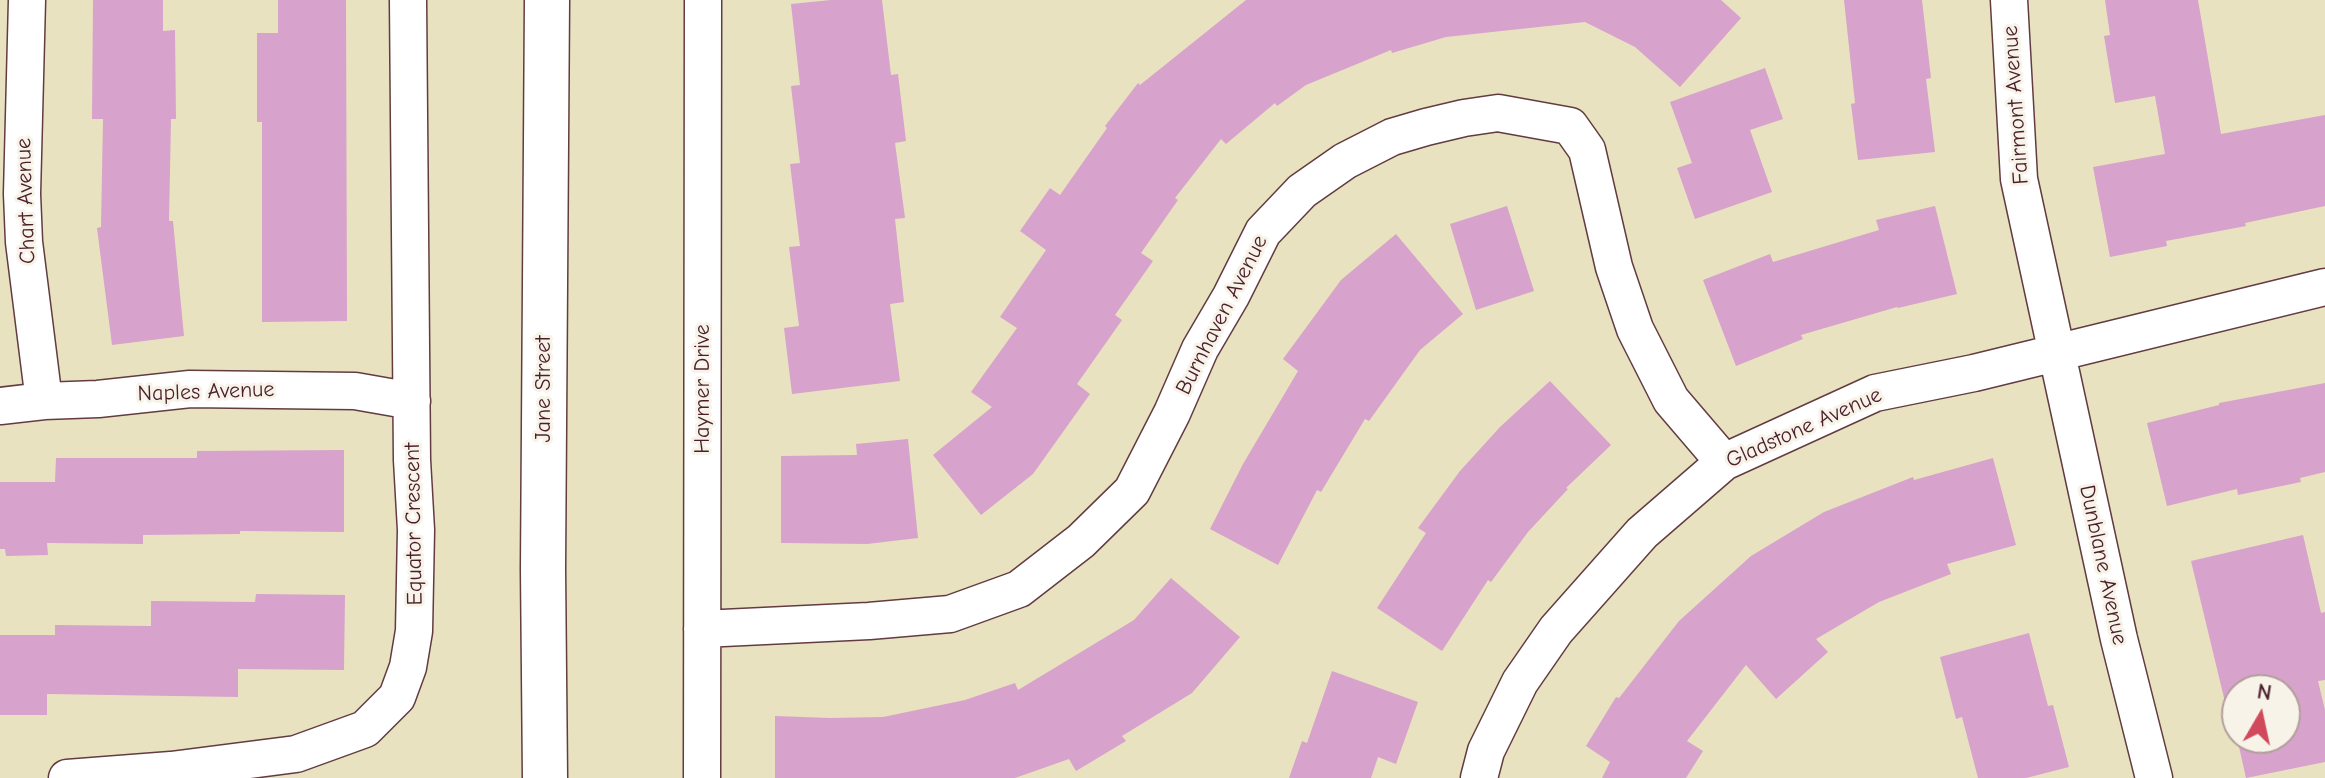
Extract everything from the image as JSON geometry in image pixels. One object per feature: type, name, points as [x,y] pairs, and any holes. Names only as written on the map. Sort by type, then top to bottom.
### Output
[{"type":"main road","name":"Jane Street","points":[[545,778],[543,553],[547,0]]},
{"type":"street","name":"Chart Avenue","points":[[27,0],[22,206],[44,401]]},
{"type":"street","name":"Equator Crescent","points":[[67,778],[171,770],[296,754],[365,729],[397,697],[408,667],[415,617],[408,0]]},
{"type":"street","name":"Haymer Drive","points":[[702,778],[703,0]]},
{"type":"street","name":"Fairmont Avenue","points":[[2009,0],[2019,179],[2058,351]]},
{"type":"street","name":"Burnhaven Avenue","points":[[702,629],[950,614],[1019,589],[1081,541],[1132,491],[1200,349],[1263,232],[1302,191],[1345,161],[1392,137],[1464,118],[1498,113],[1570,126],[1587,150],[1614,267],[1635,329],[1671,400],[1724,462]]},
{"type":"street","name":"Gladstone Avenue","points":[[1479,778],[1486,751],[1520,682],[1556,630],[1642,533],[1724,462],[1875,393],[1974,373],[2325,287]]},
{"type":"street","name":"Dunblane Avenue","points":[[2058,351],[2119,639],[2154,778]]},
{"type":"street","name":"Naples Avenue","points":[[0,406],[190,389],[355,391],[412,401]]},
{"type":"building","points":[[93,0],[163,0],[163,31],[175,30],[176,119],[171,119],[169,221],[173,221],[184,336],[112,345],[97,228],[101,227],[103,119],[92,119]]},
{"type":"building","points":[[278,0],[346,0],[347,321],[262,322],[262,122],[257,122],[257,33],[278,33]]},
{"type":"building","points":[[882,0],[891,75],[898,74],[906,141],[895,143],[905,218],[895,219],[904,302],[890,304],[900,381],[792,394],[784,328],[799,326],[789,247],[800,246],[790,164],[800,163],[791,86],[800,85],[791,4]]},
{"type":"building","points":[[1246,0],[1721,0],[1741,18],[1680,87],[1635,47],[1585,22],[1446,37],[1392,53],[1391,50],[1306,85],[1277,106],[1275,103],[1226,144],[1221,139],[1175,198],[1178,200],[1141,253],[1153,261],[1115,315],[1122,320],[1077,384],[1090,394],[1033,474],[981,515],[933,455],[992,407],[971,392],[1017,328],[1000,317],[1046,250],[1020,231],[1050,188],[1060,195],[1107,128],[1105,126],[1138,83],[1140,85]]},
{"type":"building","points":[[1844,0],[1922,0],[1931,78],[1926,79],[1935,152],[1858,160]]},
{"type":"building","points":[[2105,0],[2198,0],[2221,134],[2325,115],[2325,206],[2245,223],[2246,226],[2166,241],[2167,246],[2110,257],[2093,167],[2165,154],[2155,96],[2115,103],[2104,36],[2110,35]]},
{"type":"building","points":[[1765,68],[1783,119],[1750,130],[1772,192],[1695,219],[1677,168],[1692,163],[1670,102]]},
{"type":"building","points":[[1507,206],[1534,291],[1476,310],[1450,224]]},
{"type":"building","points":[[1935,206],[1957,294],[1897,307],[1801,335],[1803,339],[1736,366],[1703,280],[1770,254],[1773,262],[1879,230],[1876,220]]},
{"type":"building","points":[[1396,234],[1463,314],[1420,350],[1369,421],[1365,419],[1321,492],[1317,490],[1278,565],[1210,529],[1243,464],[1298,371],[1283,359],[1341,280]]},
{"type":"building","points":[[1550,381],[1611,445],[1566,488],[1491,582],[1488,580],[1442,651],[1377,608],[1426,533],[1418,528],[1460,471],[1500,427]]},
{"type":"building","points":[[2325,383],[2325,472],[2300,478],[2301,482],[2238,495],[2237,489],[2167,506],[2147,423],[2219,403]]},
{"type":"building","points":[[908,439],[918,538],[867,544],[781,543],[781,456],[857,455],[856,444]]},
{"type":"building","points":[[344,450],[344,532],[240,531],[240,534],[143,535],[143,544],[47,543],[48,555],[6,556],[5,549],[0,549],[0,482],[55,482],[56,458],[197,458],[197,451]]},
{"type":"building","points":[[1993,458],[2016,545],[1947,564],[1951,574],[1879,602],[1816,639],[1828,652],[1776,699],[1746,665],[1687,741],[1703,751],[1686,778],[1602,778],[1610,762],[1586,746],[1616,697],[1619,698],[1679,621],[1751,556],[1824,512],[1913,477],[1914,480]]},
{"type":"building","points":[[2303,535],[2321,613],[2325,612],[2325,680],[2318,681],[2325,710],[2325,762],[2246,778],[2241,754],[2301,754],[2301,674],[2221,674],[2221,685],[2191,561]]},
{"type":"building","points":[[1171,578],[1240,637],[1192,693],[1122,736],[1126,741],[1076,771],[1069,759],[1015,778],[775,778],[775,716],[883,717],[965,700],[1015,683],[1018,690],[1134,620]]},
{"type":"building","points":[[256,594],[345,595],[344,670],[238,669],[238,697],[47,694],[47,715],[0,715],[0,635],[55,635],[55,625],[151,626],[151,601],[255,602]]},
{"type":"building","points":[[2029,633],[2048,706],[2053,705],[2069,767],[2026,778],[1978,778],[1962,717],[1956,719],[1940,657]]},
{"type":"building","points":[[1332,671],[1418,702],[1396,764],[1378,757],[1371,778],[1289,778],[1302,741],[1307,743]]}]
